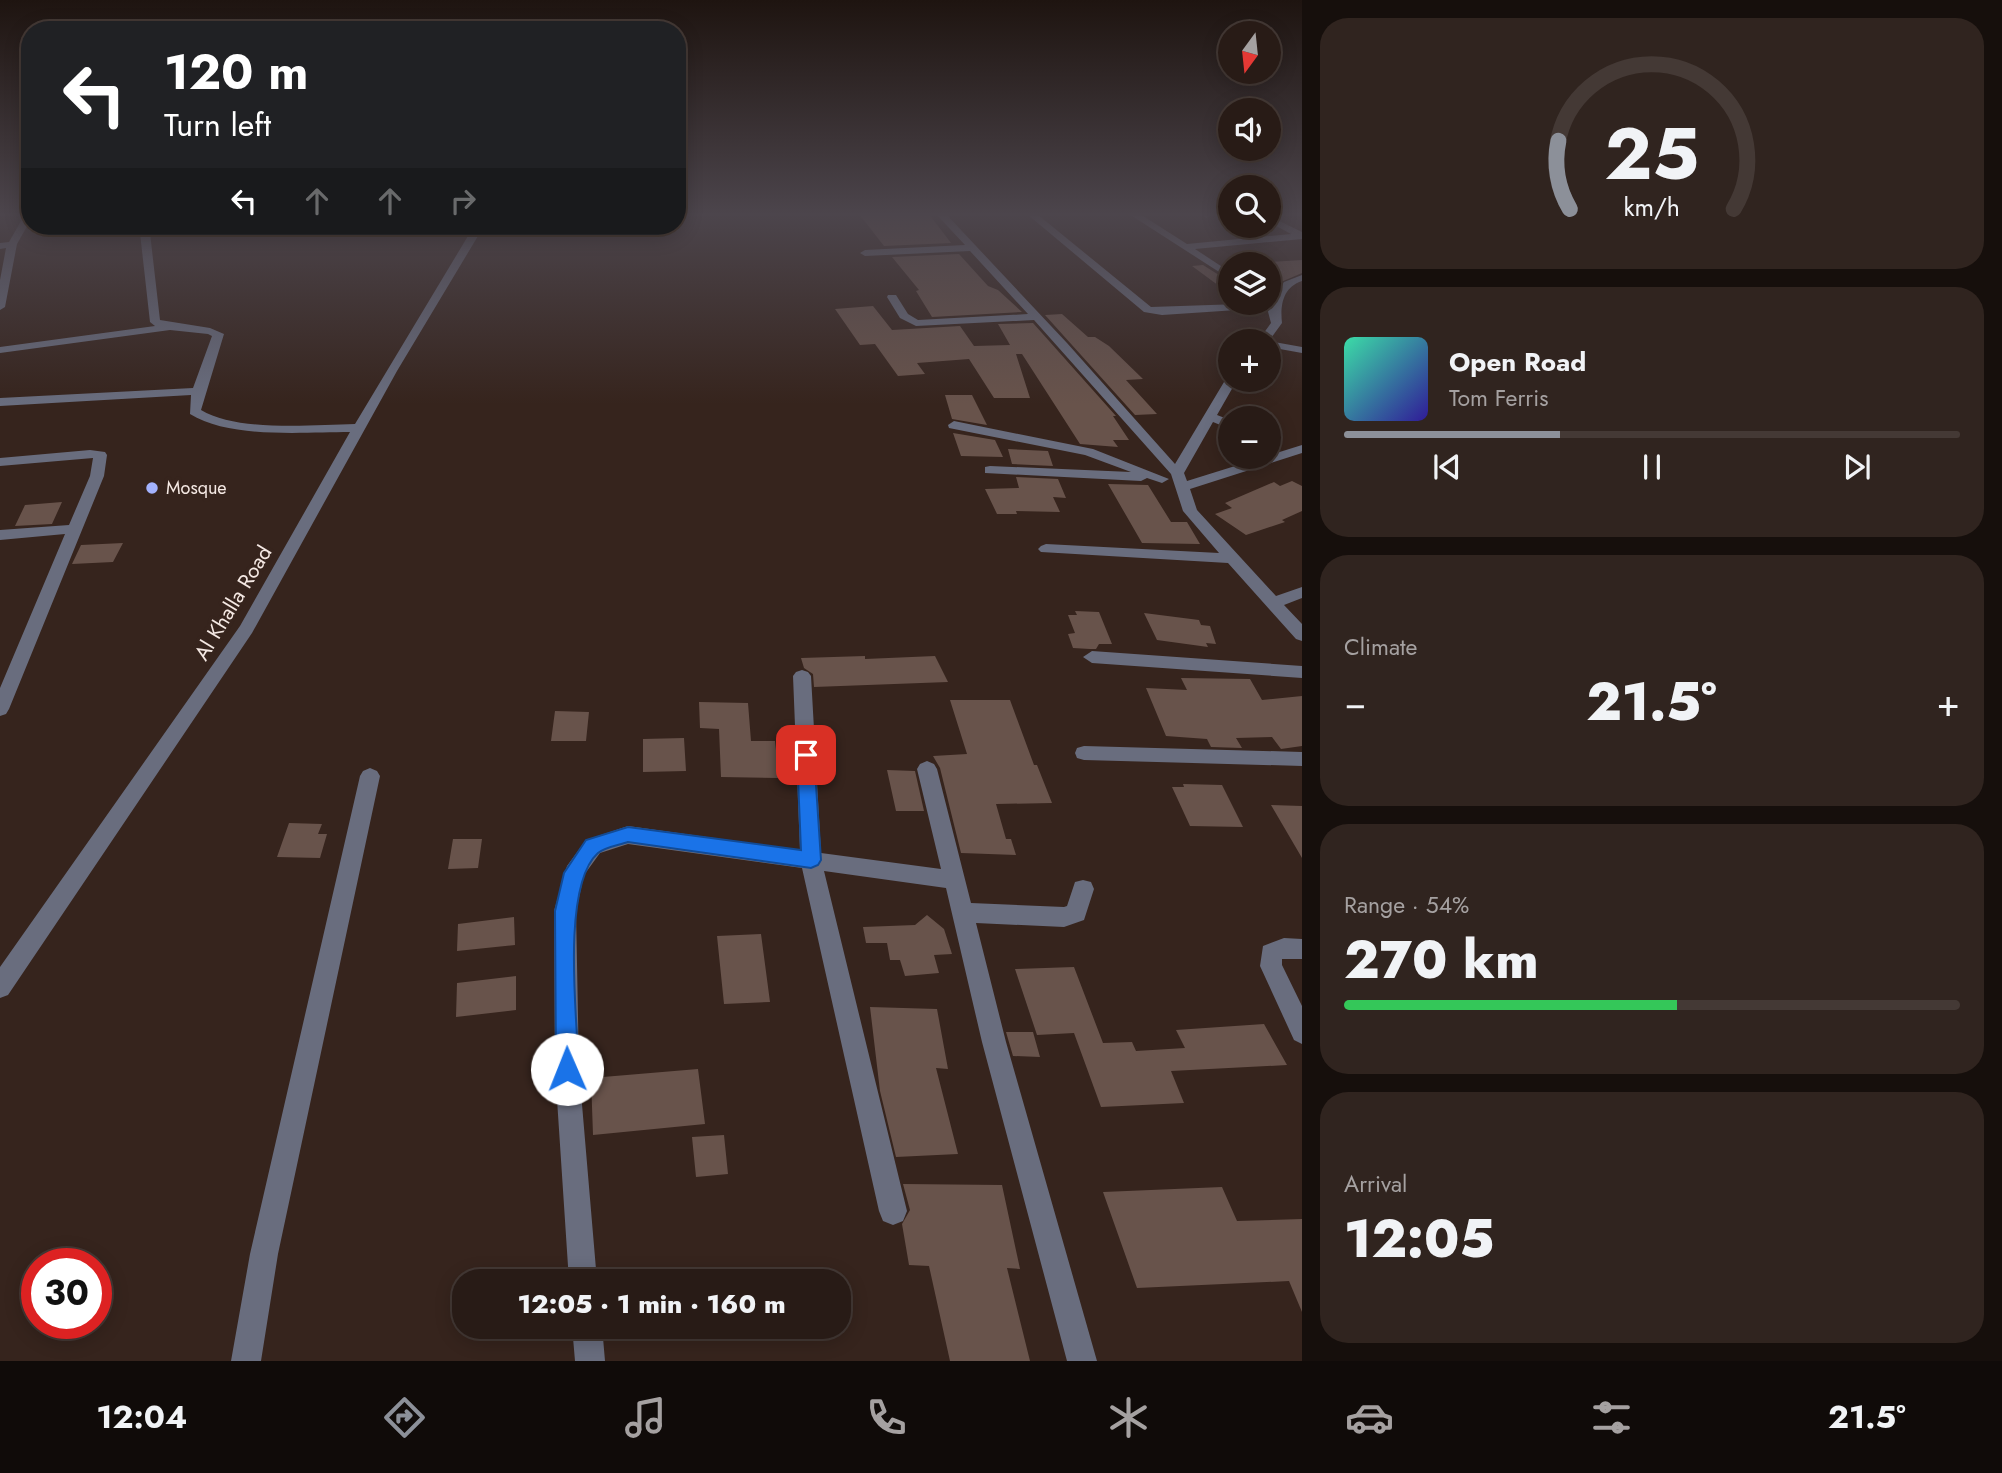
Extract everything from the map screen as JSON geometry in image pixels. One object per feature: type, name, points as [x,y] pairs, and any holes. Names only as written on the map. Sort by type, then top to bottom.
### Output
[{"type":"street","points":[[0,307],[6,278]]},
{"type":"street","points":[[151,278],[155,322],[166,328]]},
{"type":"street","name":"Al Khalla Road","points":[[0,987],[246,629],[359,428],[448,278]]},
{"type":"street","points":[[999,278],[1180,480],[1190,511],[1302,635]]},
{"type":"street","points":[[1109,278],[1148,310],[1162,312],[1218,309]]},
{"type":"street","points":[[1281,291],[1298,278]]},
{"type":"street","points":[[892,297],[904,316],[916,323],[1037,317]]},
{"type":"street","points":[[0,350],[166,328],[207,329],[218,334],[198,391],[194,411],[200,418],[231,424],[359,428]]},
{"type":"street","points":[[1281,346],[1302,350]]},
{"type":"street","points":[[0,402],[198,391]]},
{"type":"street","points":[[1180,480],[1209,416],[1224,392]]},
{"type":"street","points":[[1209,416],[1218,420]]},
{"type":"street","points":[[954,425],[1088,452],[1162,480]]},
{"type":"street","points":[[990,470],[1180,480],[1296,451]]},
{"type":"street","points":[[0,461],[100,455],[97,476],[0,709]]},
{"type":"street","points":[[0,535],[75,529]]},
{"type":"street","points":[[1046,549],[1232,558]]},
{"type":"street","points":[[1272,603],[1302,593]]},
{"type":"street","points":[[1091,657],[1302,672]]},
{"type":"street","points":[[802,676],[811,860],[893,1211]]},
{"type":"street","points":[[1084,752],[1302,759]]},
{"type":"street","points":[[927,769],[994,1042],[1082,1361]]},
{"type":"street","points":[[246,1361],[264,1254],[370,776]]},
{"type":"street","points":[[582,1269],[567,1069],[565,911],[574,873],[593,846],[628,835],[954,880]]},
{"type":"street","points":[[962,912],[1064,917],[1076,913],[1083,889]]},
{"type":"street","points":[[1302,949],[1284,948],[1271,953],[1271,966],[1302,1032]]},
{"type":"street","points":[[588,1339],[590,1361]]},
{"type":"building","points":[[909,278],[980,278],[1022,312],[932,317],[916,291],[919,290]]},
{"type":"building","points":[[1208,278],[1218,278],[1218,285]]},
{"type":"building","points":[[873,306],[892,330],[960,326],[974,346],[1010,345],[998,324],[1033,323],[1116,416],[1113,416],[1129,440],[1113,440],[1118,447],[1080,444],[1022,354],[1016,354],[1030,398],[994,398],[969,359],[917,363],[925,374],[898,376],[875,344],[860,345],[835,309]]},
{"type":"building","points":[[1062,314],[1088,337],[1095,337],[1109,346],[1143,379],[1126,380],[1157,414],[1135,415],[1045,315]]},
{"type":"building","points":[[945,395],[972,395],[987,425],[952,419]]},
{"type":"building","points":[[953,433],[995,440],[1003,457],[961,456]]},
{"type":"building","points":[[1008,449],[1048,451],[1053,466],[1012,464]]},
{"type":"building","points":[[1016,477],[1058,479],[1066,498],[1053,497],[1060,512],[1016,511],[1017,514],[997,514],[985,489],[1019,488]]},
{"type":"building","points":[[1292,481],[1302,486],[1302,511],[1282,520],[1285,522],[1246,535],[1215,514],[1232,508],[1225,503],[1274,482],[1280,486]]},
{"type":"building","points":[[1108,484],[1148,485],[1171,522],[1187,522],[1200,544],[1142,543]]},
{"type":"building","points":[[62,502],[52,524],[15,526],[25,505]]},
{"type":"building","points":[[123,543],[113,562],[72,564],[81,545]]},
{"type":"building","points":[[1075,611],[1099,612],[1112,644],[1099,644],[1096,649],[1073,648],[1068,634],[1075,633],[1068,615],[1077,615]]},
{"type":"building","points":[[1144,613],[1199,620],[1201,625],[1210,626],[1216,644],[1206,643],[1208,647],[1157,640]]},
{"type":"building","points":[[865,656],[865,659],[935,656],[948,682],[814,687],[813,674],[804,668],[801,658]]},
{"type":"building","points":[[1181,678],[1250,679],[1262,700],[1302,696],[1302,746],[1281,749],[1272,737],[1236,738],[1242,748],[1211,747],[1207,739],[1166,736],[1146,688],[1187,690]]},
{"type":"building","points":[[950,700],[1010,700],[1034,765],[1037,765],[1052,803],[996,804],[1006,839],[1011,839],[1016,855],[961,853],[940,768],[933,756],[967,754]]},
{"type":"building","points":[[699,702],[748,703],[751,741],[775,741],[779,778],[721,777],[719,729],[700,728]]},
{"type":"building","points":[[555,711],[589,712],[586,741],[551,741]]},
{"type":"building","points":[[684,738],[686,771],[643,772],[643,739]]},
{"type":"building","points":[[887,770],[915,771],[924,811],[896,811]]},
{"type":"building","points":[[1183,784],[1222,785],[1243,827],[1190,826],[1172,787],[1184,787]]},
{"type":"building","points":[[1271,805],[1302,806],[1302,858]]},
{"type":"building","points":[[289,823],[322,824],[318,834],[327,834],[320,858],[277,857]]},
{"type":"building","points":[[453,839],[482,839],[478,868],[448,869]]},
{"type":"building","points":[[927,915],[944,929],[952,954],[934,955],[939,973],[905,976],[900,960],[890,960],[887,943],[866,943],[863,927],[915,925]]},
{"type":"building","points":[[514,917],[515,945],[457,951],[458,924]]},
{"type":"building","points":[[761,934],[770,1002],[724,1004],[717,936]]},
{"type":"building","points":[[1074,967],[1103,1043],[1132,1042],[1136,1051],[1185,1048],[1176,1030],[1264,1024],[1287,1065],[1171,1071],[1184,1103],[1101,1107],[1074,1033],[1037,1035],[1015,969]]},
{"type":"building","points":[[516,976],[516,1010],[456,1017],[457,983]]},
{"type":"building","points":[[870,1007],[937,1009],[948,1069],[936,1068],[958,1154],[896,1157],[880,1091]]},
{"type":"building","points":[[1006,1032],[1033,1032],[1040,1057],[1013,1056]]},
{"type":"building","points":[[698,1069],[705,1124],[593,1135],[591,1078]]},
{"type":"building","points":[[724,1135],[728,1174],[696,1177],[692,1137]]},
{"type":"building","points":[[903,1184],[1002,1185],[1020,1269],[1007,1268],[1030,1361],[950,1361],[929,1266],[909,1265],[902,1224],[910,1210]]},
{"type":"building","points":[[1222,1187],[1237,1221],[1302,1219],[1302,1312],[1289,1281],[1137,1288],[1103,1192]]},
{"type":"place","name":"Mosque","points":[[152,488]]},
{"type":"route","points":[[567,1069],[565,911],[574,873],[586,854],[593,846],[616,836],[628,835],[811,860],[806,755]]}]
